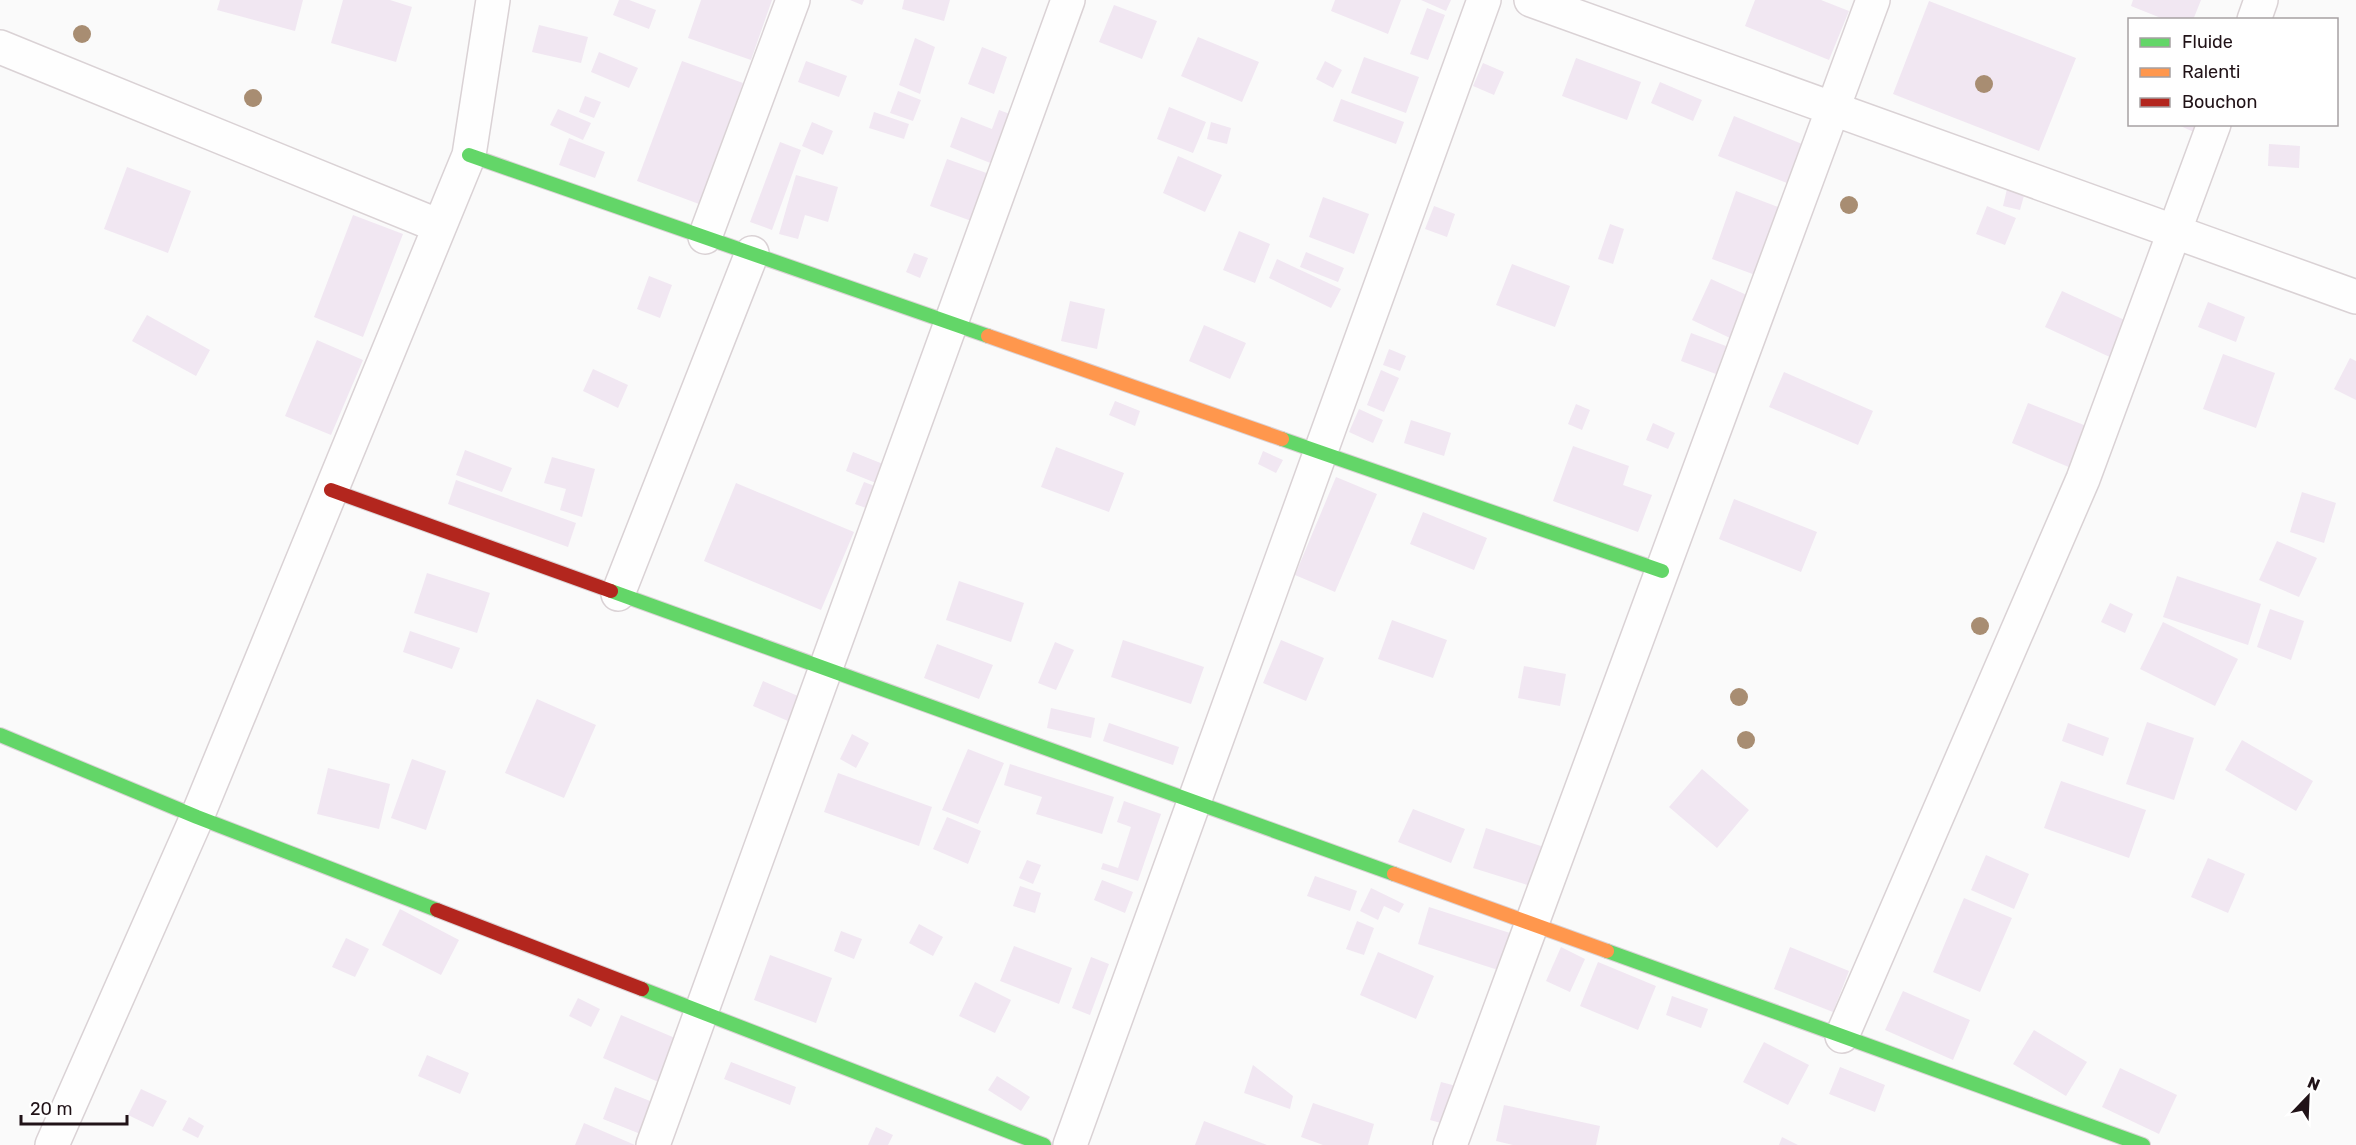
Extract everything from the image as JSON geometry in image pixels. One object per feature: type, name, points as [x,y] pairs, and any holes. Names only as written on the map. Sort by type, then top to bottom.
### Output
[{"type":"street","points":[[52,1145],[197,817],[469,155],[493,0]]},
{"type":"street","points":[[705,237],[793,0]]},
{"type":"street","points":[[653,1145],[1068,0]]},
{"type":"street","points":[[1070,1145],[1484,0]]},
{"type":"street","points":[[1531,0],[2356,297]]},
{"type":"street","points":[[1450,1145],[1874,0]]},
{"type":"street","points":[[2255,18],[2261,0]]},
{"type":"street","points":[[0,47],[439,226]]},
{"type":"street","points":[[1842,1036],[2083,479],[2213,126]]},
{"type":"street","points":[[469,155],[1662,571]]},
{"type":"street","points":[[618,594],[752,254]]},
{"type":"street","points":[[331,490],[2143,1145]]},
{"type":"street","points":[[0,735],[197,817],[1044,1145]]},
{"type":"building","points":[[220,0],[303,0],[295,31],[217,10]]},
{"type":"building","points":[[343,0],[390,0],[412,7],[396,62],[331,43]]},
{"type":"building","points":[[619,0],[629,0],[656,10],[649,29],[613,15]]},
{"type":"building","points":[[701,0],[772,0],[751,60],[688,38]]},
{"type":"building","points":[[850,0],[864,0],[862,5]]},
{"type":"building","points":[[904,0],[950,0],[944,21],[902,9]]},
{"type":"building","points":[[1335,0],[1401,0],[1388,34],[1331,11]]},
{"type":"building","points":[[1421,0],[1451,0],[1446,11]]},
{"type":"building","points":[[1755,0],[1821,0],[1849,11],[1829,60],[1745,26]]},
{"type":"building","points":[[2133,0],[2201,0],[2194,18],[2161,18],[2131,6]]},
{"type":"building","points":[[1929,1],[2076,58],[2039,151],[1893,94]]},
{"type":"building","points":[[1114,5],[1157,21],[1142,59],[1099,42]]},
{"type":"building","points":[[1427,8],[1445,15],[1428,60],[1410,54]]},
{"type":"building","points":[[539,25],[588,37],[581,63],[532,52]]},
{"type":"building","points":[[1198,37],[1259,62],[1242,102],[1181,76]]},
{"type":"building","points":[[915,38],[935,47],[920,94],[899,85]]},
{"type":"building","points":[[982,47],[1007,57],[994,94],[968,84]]},
{"type":"building","points":[[599,52],[638,68],[629,88],[591,72]]},
{"type":"building","points":[[1364,57],[1419,77],[1406,113],[1351,93]]},
{"type":"building","points":[[1576,58],[1641,82],[1627,120],[1562,96]]},
{"type":"building","points":[[682,61],[743,83],[699,204],[637,181]]},
{"type":"building","points":[[806,61],[847,76],[839,97],[798,82]]},
{"type":"building","points":[[1325,61],[1342,70],[1333,88],[1316,79]]},
{"type":"building","points":[[1483,63],[1504,72],[1494,95],[1473,86]]},
{"type":"building","points":[[1660,82],[1702,100],[1693,121],[1651,103]]},
{"type":"building","points":[[898,91],[921,100],[913,121],[890,113]]},
{"type":"building","points":[[585,96],[601,102],[594,118],[579,112]]},
{"type":"building","points":[[1341,99],[1404,122],[1396,144],[1333,121]]},
{"type":"building","points":[[1169,107],[1206,122],[1193,153],[1157,139]]},
{"type":"building","points":[[558,109],[591,123],[583,140],[550,125]]},
{"type":"building","points":[[999,110],[1018,117],[998,166],[950,147],[961,117],[992,129]]},
{"type":"building","points":[[874,112],[909,124],[904,139],[869,128]]},
{"type":"building","points":[[1734,116],[1802,144],[1787,183],[1718,156]]},
{"type":"building","points":[[812,122],[833,131],[823,155],[802,146]]},
{"type":"building","points":[[1211,122],[1231,128],[1227,144],[1207,139]]},
{"type":"building","points":[[2180,126],[2198,126],[2196,133]]},
{"type":"building","points":[[569,138],[605,152],[595,178],[559,165]]},
{"type":"building","points":[[780,142],[801,150],[772,230],[750,222]]},
{"type":"building","points":[[2269,144],[2300,146],[2299,168],[2268,166]]},
{"type":"building","points":[[1178,156],[1222,175],[1205,212],[1163,193]]},
{"type":"building","points":[[947,159],[995,176],[977,223],[930,206]]},
{"type":"building","points":[[127,167],[191,191],[168,253],[104,229]]},
{"type":"building","points":[[796,175],[838,187],[828,222],[805,215],[798,239],[779,234]]},
{"type":"building","points":[[2007,189],[2025,192],[2020,210],[2003,206]]},
{"type":"building","points":[[1736,191],[1783,209],[1758,276],[1712,259]]},
{"type":"building","points":[[1323,197],[1369,214],[1354,254],[1309,237]]},
{"type":"building","points":[[1434,206],[1455,214],[1447,237],[1425,229]]},
{"type":"building","points":[[1987,206],[2016,218],[2005,245],[1976,234]]},
{"type":"building","points":[[353,215],[403,234],[363,337],[314,317]]},
{"type":"building","points":[[1610,224],[1624,229],[1613,264],[1598,259]]},
{"type":"building","points":[[1239,231],[1270,244],[1255,283],[1223,270]]},
{"type":"building","points":[[1306,252],[1344,268],[1338,282],[1300,267]]},
{"type":"building","points":[[914,253],[928,258],[920,278],[906,272]]},
{"type":"building","points":[[1277,259],[1341,289],[1331,308],[1269,278]]},
{"type":"building","points":[[1512,264],[1570,286],[1555,327],[1496,305]]},
{"type":"building","points":[[649,276],[672,285],[660,318],[637,309]]},
{"type":"building","points":[[1711,279],[1749,296],[1730,338],[1692,320]]},
{"type":"building","points":[[2062,291],[2144,329],[2127,365],[2045,327]]},
{"type":"building","points":[[1070,301],[1105,309],[1097,349],[1061,341]]},
{"type":"building","points":[[2208,302],[2245,317],[2236,342],[2198,327]]},
{"type":"building","points":[[147,315],[210,350],[196,376],[132,341]]},
{"type":"building","points":[[1204,325],[1246,343],[1230,379],[1189,361]]},
{"type":"building","points":[[1691,333],[1726,346],[1716,374],[1681,361]]},
{"type":"building","points":[[317,340],[363,360],[331,435],[285,416]]},
{"type":"building","points":[[1389,349],[1406,356],[1400,371],[1383,365]]},
{"type":"building","points":[[2223,354],[2275,373],[2256,428],[2203,409]]},
{"type":"building","points":[[2350,358],[2356,361],[2356,400],[2334,389]]},
{"type":"building","points":[[593,369],[628,385],[618,408],[583,391]]},
{"type":"building","points":[[1381,370],[1399,378],[1384,412],[1367,405]]},
{"type":"building","points":[[1784,372],[1873,411],[1858,445],[1769,407]]},
{"type":"building","points":[[1115,401],[1140,411],[1135,426],[1109,415]]},
{"type":"building","points":[[2028,403],[2094,429],[2078,471],[2012,443]]},
{"type":"building","points":[[1576,404],[1590,410],[1582,430],[1568,424]]},
{"type":"building","points":[[1359,409],[1383,420],[1373,443],[1349,432]]},
{"type":"building","points":[[1411,420],[1451,433],[1444,456],[1404,443]]},
{"type":"building","points":[[1653,423],[1675,433],[1668,449],[1646,440]]},
{"type":"building","points":[[1573,446],[1629,466],[1623,485],[1652,495],[1638,532],[1553,501]]},
{"type":"building","points":[[1056,447],[1124,473],[1109,512],[1041,487]]},
{"type":"building","points":[[465,450],[512,468],[502,492],[456,475]]},
{"type":"building","points":[[1263,451],[1283,460],[1276,473],[1258,464]]},
{"type":"building","points":[[853,452],[888,466],[881,485],[846,471]]},
{"type":"building","points":[[552,457],[595,469],[582,517],[560,510],[566,489],[544,483]]},
{"type":"building","points":[[1336,477],[1377,494],[1335,592],[1295,575]]},
{"type":"building","points":[[456,480],[576,523],[568,547],[448,504]]},
{"type":"building","points":[[864,482],[883,489],[874,511],[855,504]]},
{"type":"building","points":[[736,483],[854,532],[821,610],[704,561]]},
{"type":"building","points":[[2302,492],[2336,503],[2324,543],[2290,532]]},
{"type":"building","points":[[1734,499],[1817,532],[1801,572],[1719,539]]},
{"type":"building","points":[[1423,512],[1487,538],[1474,570],[1410,544]]},
{"type":"building","points":[[2277,541],[2317,558],[2299,597],[2259,580]]},
{"type":"building","points":[[427,573],[490,593],[477,633],[414,613]]},
{"type":"building","points":[[2177,576],[2261,604],[2248,645],[2163,617]]},
{"type":"building","points":[[959,581],[1024,603],[1011,642],[946,620]]},
{"type":"building","points":[[2110,603],[2133,614],[2125,633],[2101,622]]},
{"type":"building","points":[[2270,609],[2304,621],[2291,660],[2257,647]]},
{"type":"building","points":[[1392,620],[1447,640],[1433,678],[1378,659]]},
{"type":"building","points":[[2163,622],[2238,659],[2215,706],[2140,669]]},
{"type":"building","points":[[410,631],[460,648],[452,669],[403,652]]},
{"type":"building","points":[[1123,640],[1204,667],[1191,704],[1111,677]]},
{"type":"building","points":[[1281,640],[1324,658],[1306,701],[1263,683]]},
{"type":"building","points":[[1055,642],[1074,650],[1056,690],[1038,683]]},
{"type":"building","points":[[937,644],[993,665],[979,699],[924,678]]},
{"type":"building","points":[[1524,666],[1566,674],[1560,706],[1518,698]]},
{"type":"building","points":[[763,681],[798,696],[788,721],[753,706]]},
{"type":"building","points":[[537,699],[596,725],[564,798],[505,773]]},
{"type":"building","points":[[1051,708],[1095,718],[1091,738],[1047,728]]},
{"type":"building","points":[[2147,722],[2194,738],[2174,800],[2126,784]]},
{"type":"building","points":[[1109,723],[1179,747],[1173,765],[1103,741]]},
{"type":"building","points":[[2068,723],[2109,738],[2103,756],[2062,741]]},
{"type":"building","points":[[852,734],[869,743],[856,768],[840,759]]},
{"type":"building","points":[[2242,740],[2313,781],[2296,811],[2225,770]]},
{"type":"building","points":[[968,749],[1004,763],[978,824],[942,810]]},
{"type":"building","points":[[412,759],[446,771],[426,830],[391,818]]},
{"type":"building","points":[[1010,764],[1114,797],[1102,834],[1036,814],[1042,797],[1004,785]]},
{"type":"building","points":[[328,768],[390,784],[379,829],[317,814]]},
{"type":"building","points":[[1702,769],[1749,810],[1717,848],[1669,807]]},
{"type":"building","points":[[838,773],[932,807],[919,846],[824,812]]},
{"type":"building","points":[[2061,781],[2146,810],[2129,858],[2044,828]]},
{"type":"building","points":[[1124,801],[1161,814],[1138,881],[1101,869],[1103,863],[1118,868],[1131,827],[1117,822]]},
{"type":"building","points":[[1413,809],[1465,829],[1451,863],[1398,842]]},
{"type":"building","points":[[947,817],[981,831],[968,864],[933,849]]},
{"type":"building","points":[[1486,828],[1550,849],[1537,888],[1473,868]]},
{"type":"building","points":[[1986,855],[2029,874],[2014,909],[1971,890]]},
{"type":"building","points":[[2208,858],[2245,874],[2228,913],[2191,897]]},
{"type":"building","points":[[1027,860],[1041,865],[1033,884],[1019,878]]},
{"type":"building","points":[[1315,876],[1357,891],[1350,911],[1307,896]]},
{"type":"building","points":[[1102,880],[1133,892],[1125,913],[1094,900]]},
{"type":"building","points":[[1020,886],[1041,893],[1035,913],[1013,906]]},
{"type":"building","points":[[1371,888],[1404,904],[1399,913],[1384,906],[1378,920],[1360,911]]},
{"type":"building","points":[[1964,898],[2012,918],[1980,992],[1933,972]]},
{"type":"building","points":[[1429,907],[1510,933],[1498,970],[1418,944]]},
{"type":"building","points":[[400,909],[459,940],[441,975],[382,945]]},
{"type":"building","points":[[1357,921],[1374,928],[1364,955],[1346,949]]},
{"type":"building","points":[[919,924],[943,937],[933,956],[909,943]]},
{"type":"building","points":[[841,931],[862,939],[854,959],[834,951]]},
{"type":"building","points":[[346,938],[369,949],[355,977],[332,967]]},
{"type":"building","points":[[1014,946],[1072,968],[1059,1004],[1000,981]]},
{"type":"building","points":[[1561,947],[1585,959],[1570,992],[1546,981]]},
{"type":"building","points":[[1790,947],[1849,971],[1833,1012],[1774,989]]},
{"type":"building","points":[[1378,952],[1434,976],[1416,1019],[1360,995]]},
{"type":"building","points":[[770,955],[832,978],[816,1023],[754,1000]]},
{"type":"building","points":[[1091,957],[1109,964],[1090,1015],[1072,1008]]},
{"type":"building","points":[[1598,962],[1656,986],[1638,1030],[1580,1006]]},
{"type":"building","points":[[975,982],[1011,1000],[995,1033],[959,1016]]},
{"type":"building","points":[[1903,991],[1970,1020],[1953,1060],[1885,1030]]},
{"type":"building","points":[[1672,996],[1708,1009],[1701,1028],[1666,1015]]},
{"type":"building","points":[[578,998],[600,1009],[591,1027],[569,1016]]},
{"type":"building","points":[[621,1015],[682,1041],[663,1084],[603,1058]]},
{"type":"building","points":[[2034,1030],[2087,1062],[2066,1096],[2013,1064]]},
{"type":"building","points":[[1764,1042],[1809,1065],[1788,1105],[1743,1082]]},
{"type":"building","points":[[427,1055],[469,1073],[460,1094],[418,1076]]},
{"type":"building","points":[[731,1062],[796,1087],[790,1105],[724,1079]]},
{"type":"building","points":[[1253,1065],[1293,1096],[1290,1109],[1244,1093]]},
{"type":"building","points":[[1840,1067],[1885,1085],[1875,1112],[1829,1094]]},
{"type":"building","points":[[2120,1068],[2177,1095],[2159,1134],[2102,1107]]},
{"type":"building","points":[[997,1076],[1030,1097],[1021,1111],[988,1090]]},
{"type":"building","points":[[1441,1082],[1460,1087],[1448,1125],[1430,1120]]},
{"type":"building","points":[[615,1087],[660,1105],[648,1137],[603,1119]]},
{"type":"building","points":[[141,1089],[167,1101],[153,1127],[128,1115]]},
{"type":"building","points":[[1313,1103],[1374,1124],[1368,1145],[1323,1145],[1301,1137]]},
{"type":"building","points":[[1504,1105],[1600,1126],[1596,1145],[1513,1145],[1496,1141]]},
{"type":"building","points":[[189,1117],[204,1126],[198,1138],[182,1130]]},
{"type":"building","points":[[1204,1121],[1267,1145],[1195,1145]]},
{"type":"building","points":[[584,1123],[635,1145],[575,1145]]},
{"type":"building","points":[[876,1127],[893,1135],[888,1145],[868,1145]]},
{"type":"building","points":[[1782,1137],[1798,1145],[1779,1145]]},
{"type":"traffic: fast","points":[[469,155],[988,336]]},
{"type":"traffic: fast","points":[[1282,439],[1662,571]]},
{"type":"traffic: fast","points":[[611,591],[1394,874]]},
{"type":"traffic: fast","points":[[0,735],[197,817],[437,910]]},
{"type":"traffic: fast","points":[[1607,951],[2143,1145]]},
{"type":"traffic: fast","points":[[642,989],[1044,1145]]},
{"type":"traffic: slow","points":[[988,336],[1282,439]]},
{"type":"traffic: slow","points":[[1394,874],[1607,951]]},
{"type":"traffic: jam","points":[[331,490],[611,591]]},
{"type":"traffic: jam","points":[[437,910],[642,989]]}]
